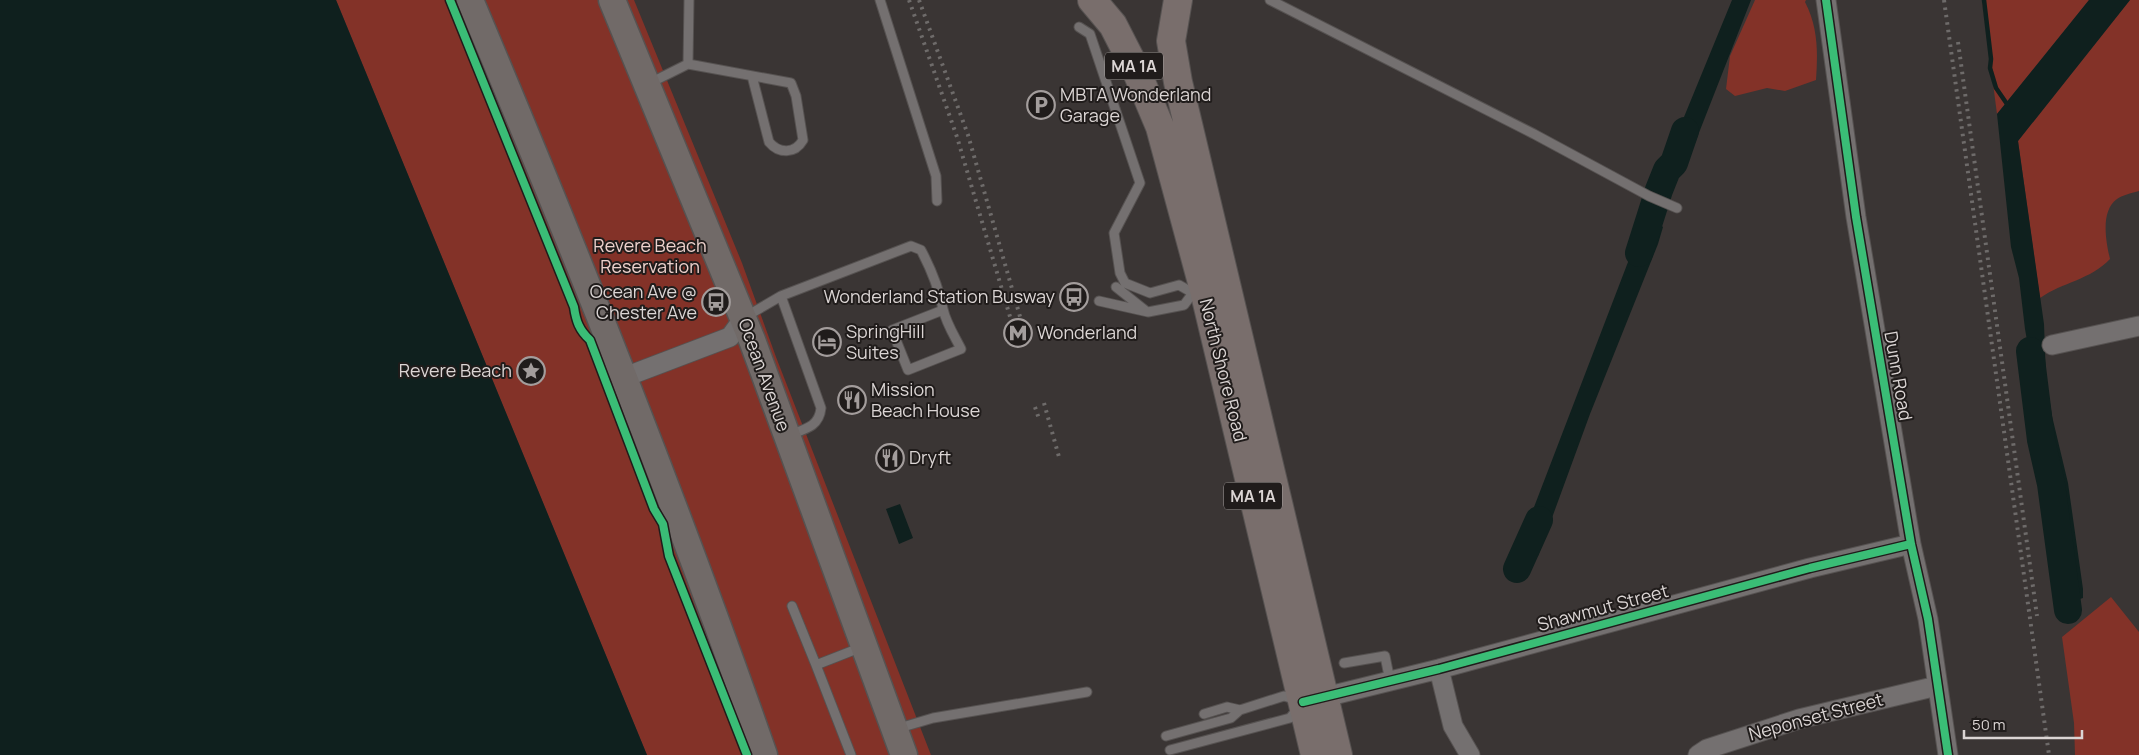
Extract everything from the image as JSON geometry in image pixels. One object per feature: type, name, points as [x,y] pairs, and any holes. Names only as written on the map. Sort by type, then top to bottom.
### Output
[{"type":"highway","name":"North Shore Road","points":[[1092,0],[1113,25],[1136,70],[1160,127],[1211,288],[1314,700],[1338,755]]},
{"type":"highway","name":"North Shore Road","points":[[1178,0],[1172,41],[1211,288]]},
{"type":"highway","name":"North Shore Road","points":[[1314,700],[1315,755]]},
{"type":"main road","points":[[470,0],[625,377],[728,650],[764,755]]},
{"type":"main road","name":"Ocean Avenue","points":[[612,0],[743,319],[904,755]]},
{"type":"street","name":"Dunn Road","points":[[1826,0],[1858,226],[1912,544],[1928,619],[1948,755]]},
{"type":"street","points":[[625,377],[730,337],[743,319]]},
{"type":"street","points":[[2052,345],[2139,326]]},
{"type":"street","name":"Shawmut Street","points":[[1314,700],[1439,669],[1800,571],[1912,544]]},
{"type":"street","points":[[1439,669],[1453,726],[1470,755]]},
{"type":"street","name":"Neponset Street","points":[[1698,755],[1707,749],[1800,719],[1937,686]]},
{"type":"lane","points":[[688,64],[689,0]]},
{"type":"lane","points":[[880,0],[936,176],[937,201]]},
{"type":"lane","points":[[1270,0],[1534,134],[1649,196],[1677,208]]},
{"type":"lane","points":[[1080,27],[1090,34],[1140,183],[1114,233],[1120,274],[1126,283],[1150,293],[1179,285],[1211,288]]},
{"type":"lane","points":[[648,84],[688,64],[790,83],[794,88],[803,140],[794,149],[783,151],[774,148],[770,142],[752,76]]},
{"type":"lane","points":[[743,319],[781,296],[911,246],[921,250],[930,267],[943,302],[943,310],[961,349],[908,370],[892,330],[943,310]]},
{"type":"lane","points":[[1116,287],[1148,312]]},
{"type":"lane","points":[[1099,301],[1148,312],[1184,305],[1211,288]]},
{"type":"lane","points":[[781,296],[821,408],[820,418],[813,426],[786,436]]},
{"type":"lane","points":[[792,606],[852,755]]},
{"type":"lane","points":[[816,665],[864,646]]},
{"type":"lane","points":[[1344,663],[1385,656],[1390,681]]},
{"type":"lane","points":[[895,730],[933,718],[1087,692]]},
{"type":"lane","points":[[1166,736],[1231,718],[1240,710],[1284,696],[1314,700]]},
{"type":"lane","points":[[1170,750],[1290,718],[1314,700]]},
{"type":"lane","points":[[1204,714],[1227,707],[1240,710]]},
{"type":"green space","name":"Revere Beach Reservation","points":[[336,0],[634,0],[742,263],[776,357],[931,755],[647,755]]},
{"type":"green space","points":[[1755,0],[1806,0],[1805,2],[1815,30],[1816,80],[1785,91],[1767,88],[1735,96],[1726,89],[1730,56]]},
{"type":"green space","points":[[1982,0],[2089,0],[1997,114]]},
{"type":"green space","points":[[2130,0],[2139,0],[2139,191],[2117,199],[2108,211],[2106,227],[2110,259],[2094,272],[2040,298],[2018,141]]},
{"type":"green space","points":[[2111,597],[2139,632],[2139,755],[2075,755],[2074,723],[2062,637]]},
{"type":"shaded area","points":[[0,0],[336,0],[647,755],[0,755]]},
{"type":"shaded area","points":[[1732,0],[1751,0],[1684,171],[1673,171],[1671,162],[1684,117]]},
{"type":"shaded area","points":[[2089,0],[2130,0],[2018,141],[2044,324],[2046,377],[2052,416],[2068,483],[2083,589],[2083,598],[2070,602],[2062,543],[2047,468],[2045,443],[2025,329],[2019,278],[2011,247],[1997,114]]},
{"type":"shaded area","points":[[1652,217],[1663,227],[1658,244],[1590,414],[1538,556],[1531,561],[1525,559],[1522,551],[1526,528],[1633,249],[1647,218]]},
{"type":"shaded area","points":[[900,504],[913,538],[899,544],[886,509]]},
{"type":"waterway","points":[[1984,0],[1991,59],[1990,68],[1996,88],[2007,104]]},
{"type":"waterway","points":[[1639,253],[1659,190],[1667,170],[1674,163],[1685,131]]},
{"type":"waterway","points":[[2030,351],[2041,440],[2051,484],[2068,610]]},
{"type":"waterway","points":[[1517,569],[1539,520]]},
{"type":"railway","points":[[909,0],[957,137],[1016,337]]},
{"type":"railway","points":[[919,0],[968,135],[1025,334]]},
{"type":"railway","points":[[1944,0],[2049,755]]},
{"type":"railway","points":[[1958,42],[2037,616]]},
{"type":"railway","points":[[1044,403],[1059,457]]},
{"type":"railway","points":[[1035,407],[1039,419]]},
{"type":"cycle path","points":[[450,0],[574,307],[579,325],[583,333],[590,340],[654,509],[663,524],[669,556],[747,755]]},
{"type":"cycle path","points":[[1826,0],[1856,217],[1911,544],[1928,619],[1948,755]]},
{"type":"cycle path","points":[[1303,702],[1439,669],[1810,568],[1911,544]]},
{"type":"place","name":"MBTA Wonderland Garage","points":[[1041,105]]},
{"type":"place","name":"Wonderland Station Busway","points":[[1074,297]]},
{"type":"place","name":"Ocean Ave @ Chester Ave","points":[[716,302]]},
{"type":"place","name":"Wonderland","points":[[1018,333]]},
{"type":"place","name":"SpringHill Suites","points":[[827,342]]},
{"type":"place","name":"Revere Beach","points":[[531,371]]},
{"type":"place","name":"Mission Beach House","points":[[852,400]]},
{"type":"place","name":"Dryft","points":[[890,458]]}]
